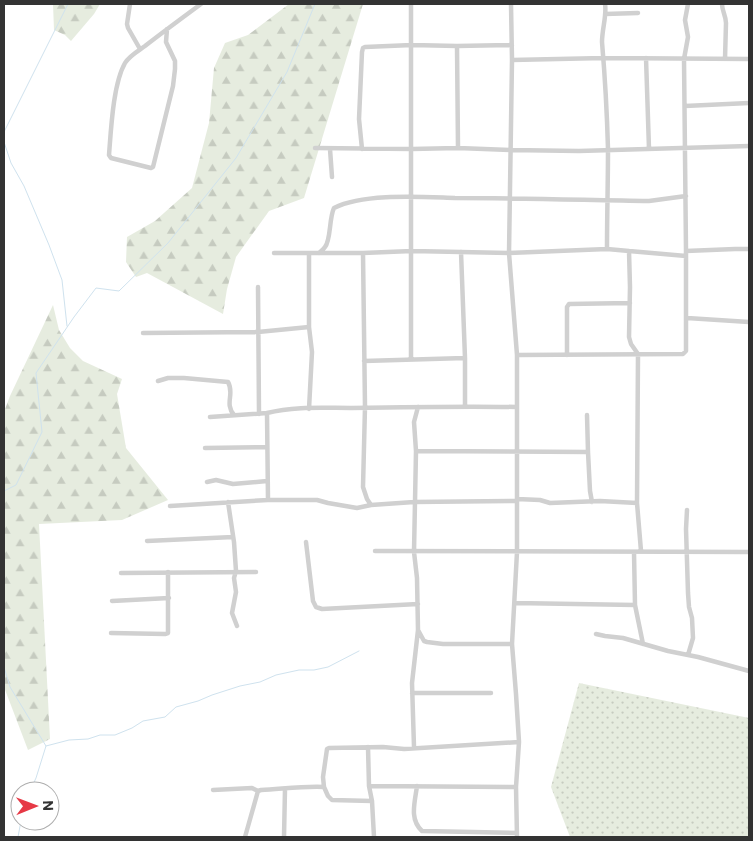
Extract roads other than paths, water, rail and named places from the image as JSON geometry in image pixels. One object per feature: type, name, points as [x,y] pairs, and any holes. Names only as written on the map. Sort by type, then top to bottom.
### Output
[{"type":"street","points":[[130,4],[127,24],[140,49]]},
{"type":"street","points":[[167,29],[166,42],[175,61],[175,69],[173,86],[153,167],[111,158],[108,154],[114,108],[120,77],[126,62],[140,49],[200,4]]},
{"type":"street","points":[[411,4],[411,359]]},
{"type":"street","points":[[417,786],[413,816],[422,831],[517,835],[516,787],[519,742],[512,644],[518,552],[516,355],[509,253],[511,4]]},
{"type":"street","points":[[604,4],[605,14],[602,29],[608,150],[607,249]]},
{"type":"street","points":[[516,355],[685,353],[686,351],[684,59],[688,37],[685,20],[688,4]]},
{"type":"street","points":[[722,4],[722,11],[726,19],[725,59]]},
{"type":"street","points":[[605,14],[638,13]]},
{"type":"street","points":[[362,149],[358,119],[364,47],[412,44],[512,46]]},
{"type":"street","points":[[457,46],[458,148]]},
{"type":"street","points":[[512,60],[604,58],[749,59]]},
{"type":"street","points":[[646,58],[648,149]]},
{"type":"street","points":[[685,106],[749,103]]},
{"type":"street","points":[[315,148],[608,150],[749,146]]},
{"type":"street","points":[[330,149],[332,177]]},
{"type":"street","points":[[319,253],[328,242],[331,213],[334,208],[339,205],[370,198],[510,198],[649,201],[686,196]]},
{"type":"street","points":[[274,253],[412,251],[509,253],[607,249],[686,254],[749,249]]},
{"type":"street","points":[[629,251],[629,336],[631,344],[638,354],[637,502],[641,551]]},
{"type":"street","points":[[461,252],[465,406]]},
{"type":"street","points":[[309,253],[309,327],[312,352],[309,409]]},
{"type":"street","points":[[363,253],[365,407],[363,487],[371,504]]},
{"type":"street","points":[[258,287],[259,414]]},
{"type":"street","points":[[567,355],[567,307],[569,304],[630,303]]},
{"type":"street","points":[[686,318],[749,322]]},
{"type":"street","points":[[143,333],[258,332],[309,327]]},
{"type":"street","points":[[364,361],[465,358]]},
{"type":"street","points":[[158,381],[168,378],[184,378],[228,382],[230,385],[229,408],[234,415]]},
{"type":"street","points":[[414,747],[412,683],[418,630],[418,604],[414,552],[416,451],[414,422],[418,407]]},
{"type":"street","points":[[210,417],[259,414],[282,409],[516,407]]},
{"type":"street","points":[[267,413],[268,500]]},
{"type":"street","points":[[587,414],[592,502]]},
{"type":"street","points":[[205,448],[267,447]]},
{"type":"street","points":[[416,451],[588,452]]},
{"type":"street","points":[[207,482],[216,480],[233,484],[267,481]]},
{"type":"street","points":[[170,506],[268,500],[318,500],[357,508],[371,504],[414,502],[540,500],[550,503],[637,502]]},
{"type":"street","points":[[228,502],[236,572],[234,578],[236,596],[232,613],[237,626]]},
{"type":"street","points":[[687,510],[688,593],[692,618],[692,638],[688,655]]},
{"type":"street","points":[[147,541],[233,537]]},
{"type":"street","points":[[306,542],[313,602],[316,607],[322,609],[418,604]]},
{"type":"street","points":[[375,551],[749,552]]},
{"type":"street","points":[[634,552],[635,605],[643,644]]},
{"type":"street","points":[[111,633],[168,633],[168,572]]},
{"type":"street","points":[[122,573],[256,572]]},
{"type":"street","points":[[112,601],[168,598]]},
{"type":"street","points":[[515,603],[635,605]]},
{"type":"street","points":[[418,630],[427,642],[442,644],[512,644]]},
{"type":"street","points":[[596,634],[623,638],[749,671]]},
{"type":"street","points":[[412,693],[491,693]]},
{"type":"street","points":[[372,801],[332,800],[328,796],[324,787],[323,777],[327,750],[329,748],[404,748],[519,742]]},
{"type":"street","points":[[368,747],[369,786],[372,801],[374,837]]},
{"type":"street","points":[[258,792],[261,790],[306,786],[324,787]]},
{"type":"street","points":[[369,786],[516,787]]},
{"type":"street","points":[[213,790],[252,788],[258,792]]},
{"type":"street","points":[[284,789],[284,837]]},
{"type":"street","points":[[245,837],[258,792]]},
{"type":"waterway","points":[[4,132],[68,4]]},
{"type":"waterway","points":[[4,491],[16,485],[42,432],[36,373],[96,288],[119,291],[168,243],[236,158],[287,72],[315,4]]},
{"type":"waterway","points":[[4,142],[11,163],[24,186],[62,280],[67,326]]},
{"type":"waterway","points":[[46,746],[69,740],[88,739],[100,735],[115,735],[143,721],[165,717],[176,707],[240,686],[260,682],[276,675],[328,667],[359,651]]},
{"type":"waterway","points":[[4,667],[10,687],[46,746],[35,781]]},
{"type":"waterway","points":[[18,837],[19,831]]}]
